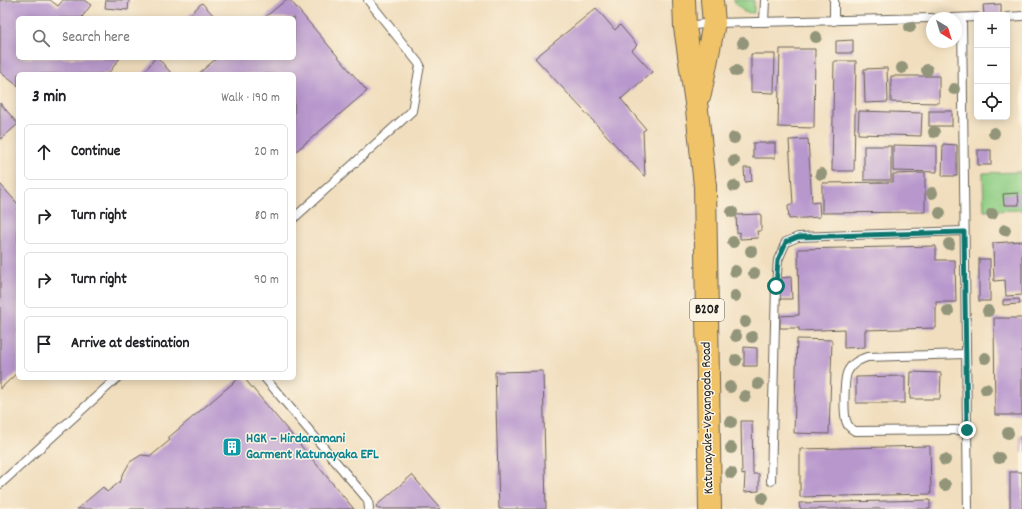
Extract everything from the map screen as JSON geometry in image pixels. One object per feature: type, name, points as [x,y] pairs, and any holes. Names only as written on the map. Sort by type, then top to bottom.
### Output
[{"type":"main road","name":"Katunayake-Veyangoda Road","points":[[684,0],[685,26],[697,110],[705,186],[710,509]]},
{"type":"main road","name":"Katunayake-Veyangoda Road","points":[[697,110],[714,24],[712,0]]},
{"type":"lane","points":[[296,216],[412,111],[420,65],[368,0]]},
{"type":"lane","points":[[764,22],[765,0]]},
{"type":"lane","points":[[834,0],[834,21]]},
{"type":"lane","points":[[1010,17],[1022,16]]},
{"type":"lane","points":[[968,509],[962,18],[974,17]]},
{"type":"lane","points":[[685,26],[764,22],[926,18]]},
{"type":"lane","points":[[771,481],[776,286],[778,260],[786,242],[798,237],[964,232]]},
{"type":"lane","points":[[966,354],[867,357],[859,360],[852,365],[845,376],[845,419],[849,426],[855,431],[967,430]]},
{"type":"lane","points":[[0,484],[115,380]]},
{"type":"lane","points":[[267,380],[368,500],[369,509]]},
{"type":"green space","points":[[733,0],[754,0],[754,13],[744,12]]},
{"type":"green space","points":[[1022,172],[1022,210],[984,211],[983,173]]},
{"type":"building","points":[[0,0],[50,0],[58,6],[63,0],[84,0],[91,5],[83,16],[16,16],[16,60],[118,60],[110,72],[16,72],[16,84],[0,72]]},
{"type":"building","points":[[106,0],[129,0],[128,10],[105,8]]},
{"type":"building","points":[[286,0],[290,0],[367,91],[296,151],[296,72],[200,72],[215,60],[296,60],[296,16],[266,16]]},
{"type":"building","points":[[202,3],[214,16],[188,16]]},
{"type":"building","points":[[1001,4],[1001,12],[984,12],[983,5]]},
{"type":"building","points":[[596,8],[615,30],[620,25],[637,45],[632,50],[652,72],[621,99],[646,129],[643,131],[645,177],[535,58]]},
{"type":"building","points":[[853,40],[853,53],[836,53],[836,41]]},
{"type":"building","points":[[780,49],[815,49],[814,128],[778,127]]},
{"type":"building","points":[[751,54],[775,54],[774,93],[751,92]]},
{"type":"building","points":[[154,60],[160,60],[170,72],[144,72]]},
{"type":"building","points":[[834,61],[856,61],[854,171],[832,171]]},
{"type":"building","points":[[887,68],[888,102],[865,103],[864,69]]},
{"type":"building","points":[[891,76],[939,76],[939,103],[891,102]]},
{"type":"building","points":[[0,103],[16,122],[16,126],[0,140]]},
{"type":"building","points":[[859,111],[922,113],[921,136],[858,134]]},
{"type":"building","points":[[929,111],[952,111],[952,126],[929,126]]},
{"type":"building","points":[[808,139],[812,203],[819,202],[820,217],[789,219],[788,205],[793,204],[789,140]]},
{"type":"building","points":[[753,143],[775,143],[775,158],[753,158]]},
{"type":"building","points":[[943,144],[957,145],[957,176],[942,176]]},
{"type":"building","points":[[893,145],[937,146],[937,172],[893,171]]},
{"type":"building","points":[[864,146],[891,146],[891,180],[864,180]]},
{"type":"building","points":[[978,150],[991,150],[991,165],[978,165]]},
{"type":"building","points":[[744,168],[751,168],[752,181],[745,182]]},
{"type":"building","points":[[925,173],[925,212],[822,213],[822,183],[893,182],[893,174]]},
{"type":"building","points":[[0,184],[16,202],[16,374],[0,389]]},
{"type":"building","points":[[1018,193],[1019,205],[1004,205],[1003,194]]},
{"type":"building","points":[[761,214],[761,231],[757,231],[758,238],[740,239],[740,232],[737,233],[736,215]]},
{"type":"building","points":[[1022,241],[1022,295],[1006,296],[1005,280],[994,281],[993,243]]},
{"type":"building","points":[[936,246],[936,260],[955,260],[956,302],[936,302],[936,328],[865,330],[865,347],[844,348],[844,329],[799,331],[799,328],[780,328],[780,316],[799,315],[798,249]]},
{"type":"building","points":[[979,259],[990,259],[990,301],[979,301]]},
{"type":"building","points":[[791,277],[792,299],[780,299],[780,278]]},
{"type":"building","points":[[1019,299],[1020,304],[1003,305],[1003,300]]},
{"type":"building","points":[[994,318],[1022,318],[1022,415],[995,415]]},
{"type":"building","points":[[797,339],[832,340],[829,434],[794,433]]},
{"type":"building","points":[[744,347],[757,348],[757,366],[744,366]]},
{"type":"building","points":[[543,371],[546,509],[499,509],[495,372]]},
{"type":"building","points":[[911,372],[941,373],[940,399],[910,399]]},
{"type":"building","points":[[905,376],[905,403],[856,403],[856,377]]},
{"type":"building","name":"HGK – Hirdaramani Garment Katunayaka EFL","points":[[237,380],[246,380],[354,509],[77,509],[103,487],[107,492],[121,481],[122,476],[130,462],[141,455],[151,456],[170,440],[168,438]]},
{"type":"building","points":[[741,421],[752,421],[753,474],[759,474],[759,491],[744,492],[745,474],[742,475]]},
{"type":"building","points":[[1020,436],[1022,436],[1022,453],[1021,453]]},
{"type":"building","points":[[930,446],[931,494],[800,497],[800,449]]},
{"type":"building","points":[[1010,472],[1022,472],[1022,509],[1010,509]]},
{"type":"building","points":[[412,475],[441,509],[378,509],[376,506]]},
{"type":"building","points":[[930,500],[930,509],[800,509],[799,503]]},
{"type":"place","name":"HGK – Hirdaramani Garment Katunayaka EFL","points":[[232,447]]},
{"type":"route","points":[[776,286],[778,260],[786,242],[798,237],[964,232],[967,430]]}]
